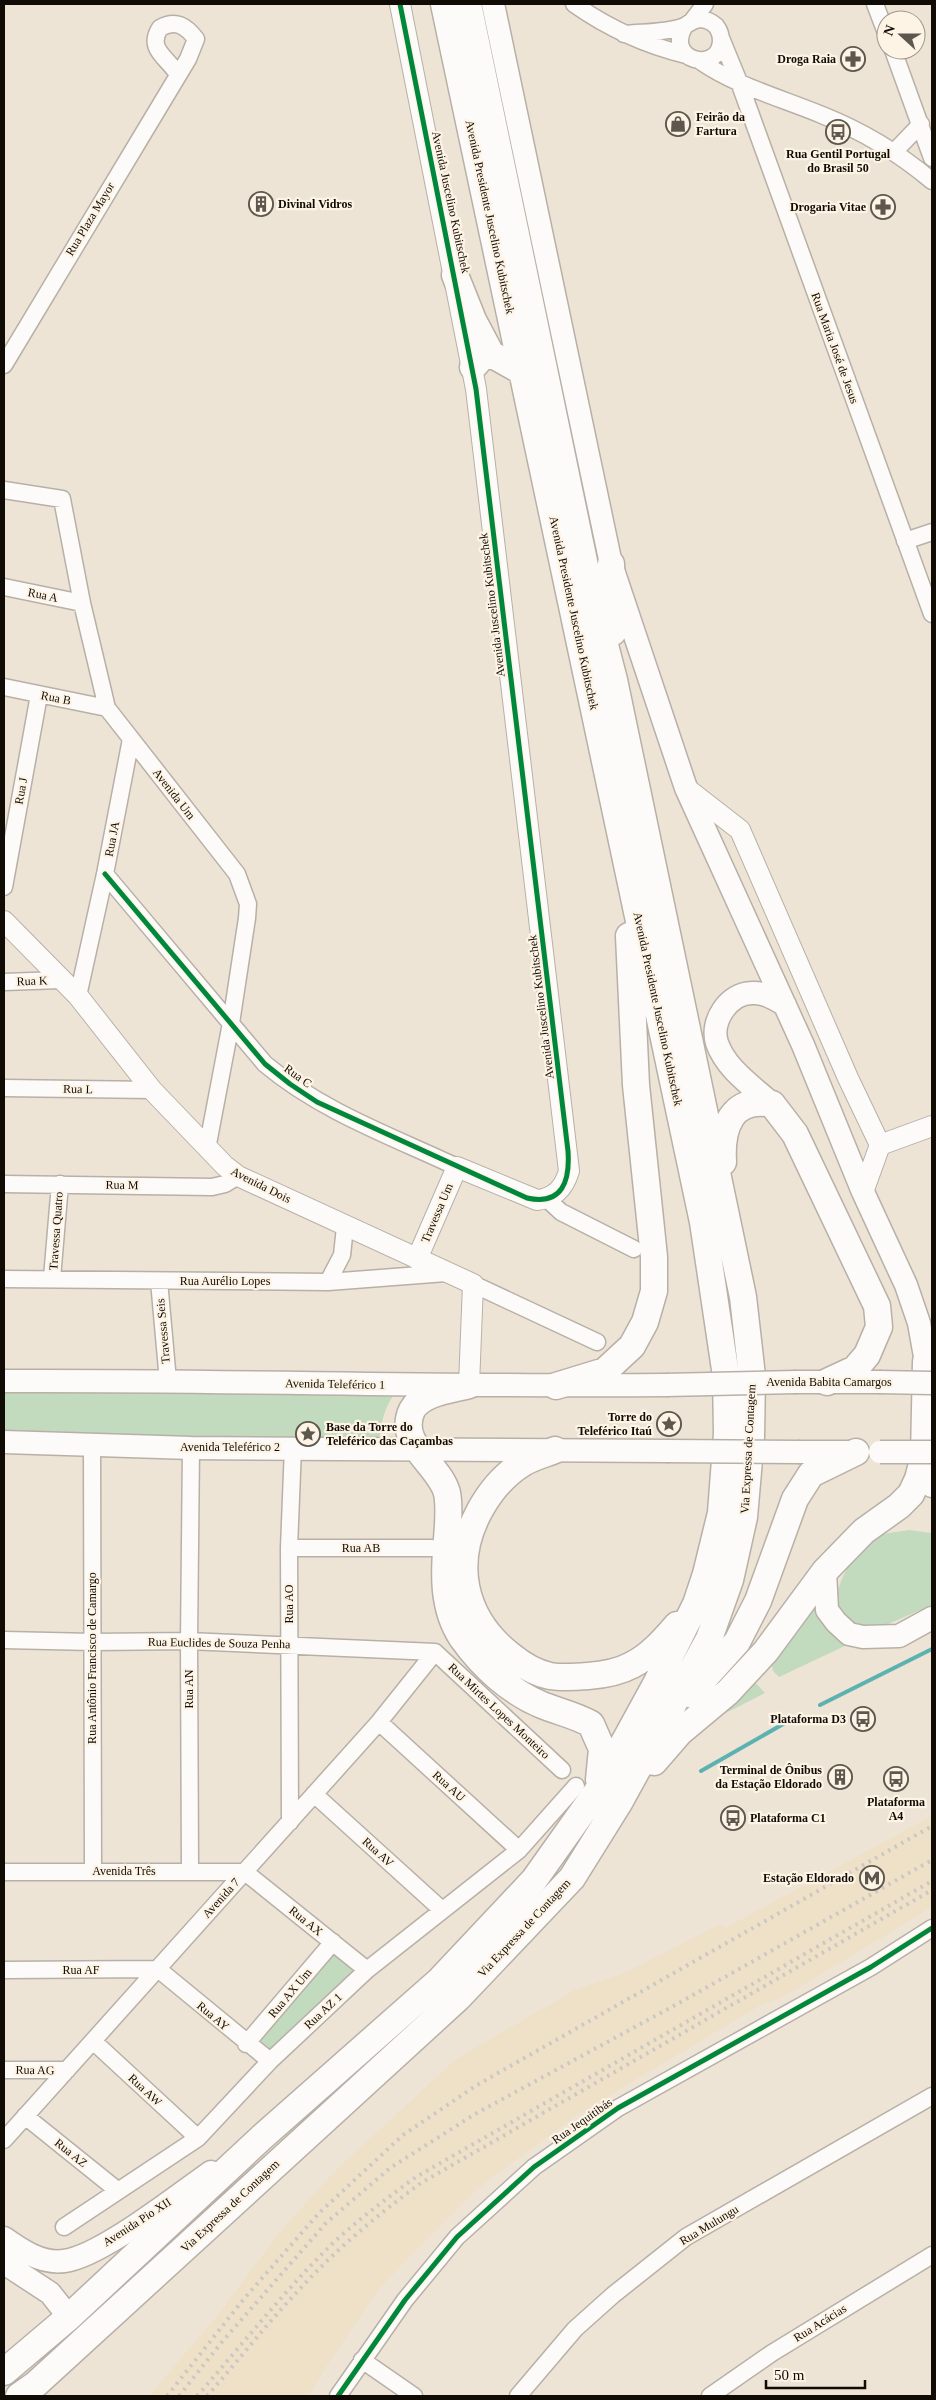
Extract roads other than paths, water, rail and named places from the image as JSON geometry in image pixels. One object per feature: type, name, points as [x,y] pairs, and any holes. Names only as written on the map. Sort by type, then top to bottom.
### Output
[{"type":"highway","name":"Avenida Presidente Juscelino Kubitschek","points":[[444,4],[625,858],[715,1217]]},
{"type":"highway","name":"Avenida Presidente Juscelino Kubitschek","points":[[468,4],[586,571],[614,680],[715,1217]]},
{"type":"highway","points":[[456,275],[477,329],[482,360],[523,372]]},
{"type":"highway","points":[[611,564],[614,680]]},
{"type":"highway","points":[[556,1386],[605,1371],[632,1346],[645,1322],[654,1291],[654,1257],[636,1085],[625,858]]},
{"type":"highway","points":[[715,1217],[726,1128],[739,1108],[752,1102],[772,1104],[795,1134],[877,1306],[879,1327],[867,1355],[855,1369],[827,1382]]},
{"type":"highway","name":"Via Expressa de Contagem","points":[[4,2372],[69,2317],[261,2138],[440,1980],[534,1880],[598,1792],[656,1684],[696,1604],[706,1574],[721,1513],[727,1433],[726,1376],[715,1217]]},
{"type":"highway","name":"Via Expressa de Contagem","points":[[19,2396],[36,2384],[458,1998],[572,1878],[598,1792],[658,1732],[709,1638],[730,1580],[744,1517],[751,1437],[752,1376],[744,1297],[715,1217]]},
{"type":"highway","points":[[598,1792],[680,1732],[728,1692],[766,1651],[824,1571],[864,1531],[899,1506],[911,1494],[918,1479],[924,1456],[930,1374]]},
{"type":"highway","points":[[470,1385],[429,1396],[413,1409],[409,1422],[410,1434],[416,1449],[440,1479],[447,1493],[449,1515],[445,1589],[451,1612],[462,1637],[497,1678],[525,1698],[591,1724],[602,1749],[598,1792]]},
{"type":"highway","points":[[555,1450],[523,1463],[491,1491],[472,1525],[464,1551],[465,1588],[477,1618],[495,1643],[522,1665],[550,1676],[603,1675],[631,1666],[661,1644],[696,1604]]},
{"type":"highway","points":[[658,1732],[737,1642],[758,1601],[795,1499],[811,1474],[868,1452]]},
{"type":"main road","points":[[493,4],[611,564],[686,788],[804,1045],[863,1192],[926,1327],[930,1374]]},
{"type":"main road","points":[[772,1104],[734,1070],[722,1054],[716,1041],[716,1028],[721,1013],[730,1001],[742,994],[754,992],[768,996],[785,1005]]},
{"type":"main road","name":"Avenida Babita Camargos","points":[[666,1385],[879,1382],[930,1374]]},
{"type":"main road","name":"Avenida Teleférico 1","points":[[4,1381],[168,1380],[556,1386],[666,1385]]},
{"type":"main road","name":"Avenida Teleférico 2","points":[[4,1442],[191,1448],[293,1447],[868,1452]]},
{"type":"main road","points":[[868,1452],[932,1452]]},
{"type":"main road","points":[[824,1571],[827,1610],[849,1634],[863,1637],[900,1636],[932,1618]]},
{"type":"main road","name":"Avenida Pio XII","points":[[4,2238],[35,2257],[48,2261],[63,2262],[78,2257],[117,2236],[261,2138]]},
{"type":"main road","points":[[4,2263],[50,2293],[69,2317]]},
{"type":"street","name":"Avenida Juscelino Kubitschek","points":[[400,4],[456,275]]},
{"type":"street","points":[[574,4],[598,21],[624,34],[693,58],[739,82],[850,127],[894,152],[932,181]]},
{"type":"street","points":[[624,34],[688,24],[704,20],[718,32],[720,45],[713,57],[693,58],[680,44],[681,32],[688,24],[705,4]]},
{"type":"street","name":"Rua Maria José de Jesus","points":[[713,4],[718,32],[739,82],[932,614]]},
{"type":"street","name":"Rua Plaza Mayor","points":[[4,365],[178,75],[196,39],[186,26],[165,25],[156,34],[156,48],[159,54],[171,63],[178,75]]},
{"type":"street","points":[[896,60],[932,158]]},
{"type":"street","points":[[894,152],[904,145],[921,124]]},
{"type":"street","name":"Avenida Juscelino Kubitschek","points":[[482,360],[568,1151],[569,1171],[566,1183],[557,1194],[547,1199]]},
{"type":"street","name":"Avenida Um","points":[[4,490],[62,499],[82,603],[107,708],[237,874],[244,889],[248,904],[231,1023],[207,1149]]},
{"type":"street","points":[[905,541],[932,532]]},
{"type":"street","name":"Rua A","points":[[4,588],[82,603]]},
{"type":"street","name":"Rua B","points":[[4,687],[107,708]]},
{"type":"street","name":"Rua J","points":[[4,887],[39,695]]},
{"type":"street","name":"Rua JA","points":[[78,996],[105,874],[131,739]]},
{"type":"street","points":[[686,788],[740,830],[848,1078],[880,1145],[863,1192]]},
{"type":"street","name":"Rua C","points":[[105,874],[266,1064],[297,1089],[317,1102],[527,1198],[547,1199]]},
{"type":"street","name":"Avenida Dois","points":[[4,921],[78,996],[152,1090],[207,1149],[238,1176],[597,1342]]},
{"type":"street","name":"Rua K","points":[[4,982],[61,980]]},
{"type":"street","points":[[804,1045],[848,1078]]},
{"type":"street","name":"Rua L","points":[[4,1088],[152,1090]]},
{"type":"street","points":[[880,1145],[932,1126]]},
{"type":"street","name":"Travessa Um","points":[[417,1259],[457,1167]]},
{"type":"street","name":"Rua M","points":[[4,1184],[212,1186],[225,1184],[238,1176]]},
{"type":"street","name":"Travessa Quatro","points":[[52,1278],[60,1184]]},
{"type":"street","points":[[547,1199],[561,1212],[634,1249]]},
{"type":"street","points":[[328,1282],[342,1255],[345,1227]]},
{"type":"street","name":"Rua Aurélio Lopes","points":[[4,1279],[328,1282],[446,1273]]},
{"type":"street","name":"Travessa Seis","points":[[159,1281],[168,1380]]},
{"type":"street","points":[[470,1385],[473,1284]]},
{"type":"street","name":"Rua Antônio Francisco de Camargo","points":[[92,1446],[93,1871]]},
{"type":"street","name":"Rua AO","points":[[290,1822],[289,1548],[293,1447]]},
{"type":"street","name":"Rua AN","points":[[190,1870],[188,1641],[191,1448]]},
{"type":"street","name":"Rua AB","points":[[289,1548],[432,1548]]},
{"type":"street","name":"Rua Euclides de Souza Penha","points":[[4,1640],[92,1642],[188,1641],[435,1652]]},
{"type":"street","name":"Avenida 7","points":[[4,2140],[379,1722],[435,1652]]},
{"type":"street","name":"Rua Mirtes Lopes Monteiro","points":[[435,1652],[562,1770]]},
{"type":"street","name":"Rua AU","points":[[379,1722],[519,1850]]},
{"type":"street","name":"Rua AZ 1","points":[[64,2227],[198,2138],[270,2061],[367,1970],[519,1850],[598,1792]]},
{"type":"street","name":"Rua AV","points":[[314,1794],[442,1910]]},
{"type":"street","name":"Avenida Três","points":[[4,1872],[190,1870],[245,1872]]},
{"type":"street","name":"Rua AX","points":[[245,1872],[367,1970]]},
{"type":"street","name":"Rua Jequitibás","points":[[338,2396],[405,2300],[457,2237],[534,2168],[618,2108],[871,1966],[932,1928]]},
{"type":"street","name":"Rua AX Um","points":[[246,2044],[332,1942]]},
{"type":"street","name":"Rua AF","points":[[4,1970],[158,1969]]},
{"type":"street","name":"Rua AY","points":[[158,1969],[246,2044],[270,2061]]},
{"type":"street","name":"Rua AW","points":[[93,2041],[198,2138]]},
{"type":"street","name":"Rua AG","points":[[4,2070],[66,2070]]},
{"type":"street","name":"Rua Mulungu","points":[[518,2396],[575,2329],[613,2295],[679,2242],[932,2096]]},
{"type":"street","name":"Rua AZ","points":[[25,2116],[117,2190]]},
{"type":"street","name":"Rua Acácias","points":[[710,2396],[772,2353],[932,2255]]},
{"type":"street","points":[[362,2360],[414,2396]]},
{"type":"waterway","points":[[820,1705],[932,1649]]},
{"type":"waterway","points":[[701,1771],[792,1719]]},
{"type":"railway","points":[[167,2396],[243,2300],[319,2213],[403,2135],[477,2085],[932,1826]]},
{"type":"railway","points":[[179,2396],[221,2343],[326,2223],[390,2168],[475,2114],[679,2003],[932,1860]]},
{"type":"railway","points":[[197,2396],[315,2261],[373,2209],[416,2177],[932,1881]]},
{"type":"railway","points":[[207,2396],[285,2305],[326,2262],[372,2221],[421,2183],[932,1890]]},
{"type":"place","name":"Droga Raia","points":[[853,59]]},
{"type":"place","name":"Feirão da Fartura","points":[[678,124]]},
{"type":"place","name":"Rua Gentil Portugal do Brasil 50","points":[[838,132]]},
{"type":"place","name":"Divinal Vidros","points":[[261,204]]},
{"type":"place","name":"Drogaria Vitae","points":[[883,207]]},
{"type":"place","name":"Torre do Teleférico Itaú","points":[[669,1424]]},
{"type":"place","name":"Base da Torre do Teleférico das Caçambas","points":[[308,1434]]},
{"type":"place","name":"Plataforma D3","points":[[863,1719]]},
{"type":"place","name":"Terminal de Ônibus da Estação Eldorado","points":[[840,1777]]},
{"type":"place","name":"Plataforma A4","points":[[896,1779]]},
{"type":"place","name":"Plataforma C1","points":[[733,1818]]},
{"type":"place","name":"Estação Eldorado","points":[[872,1878]]}]
